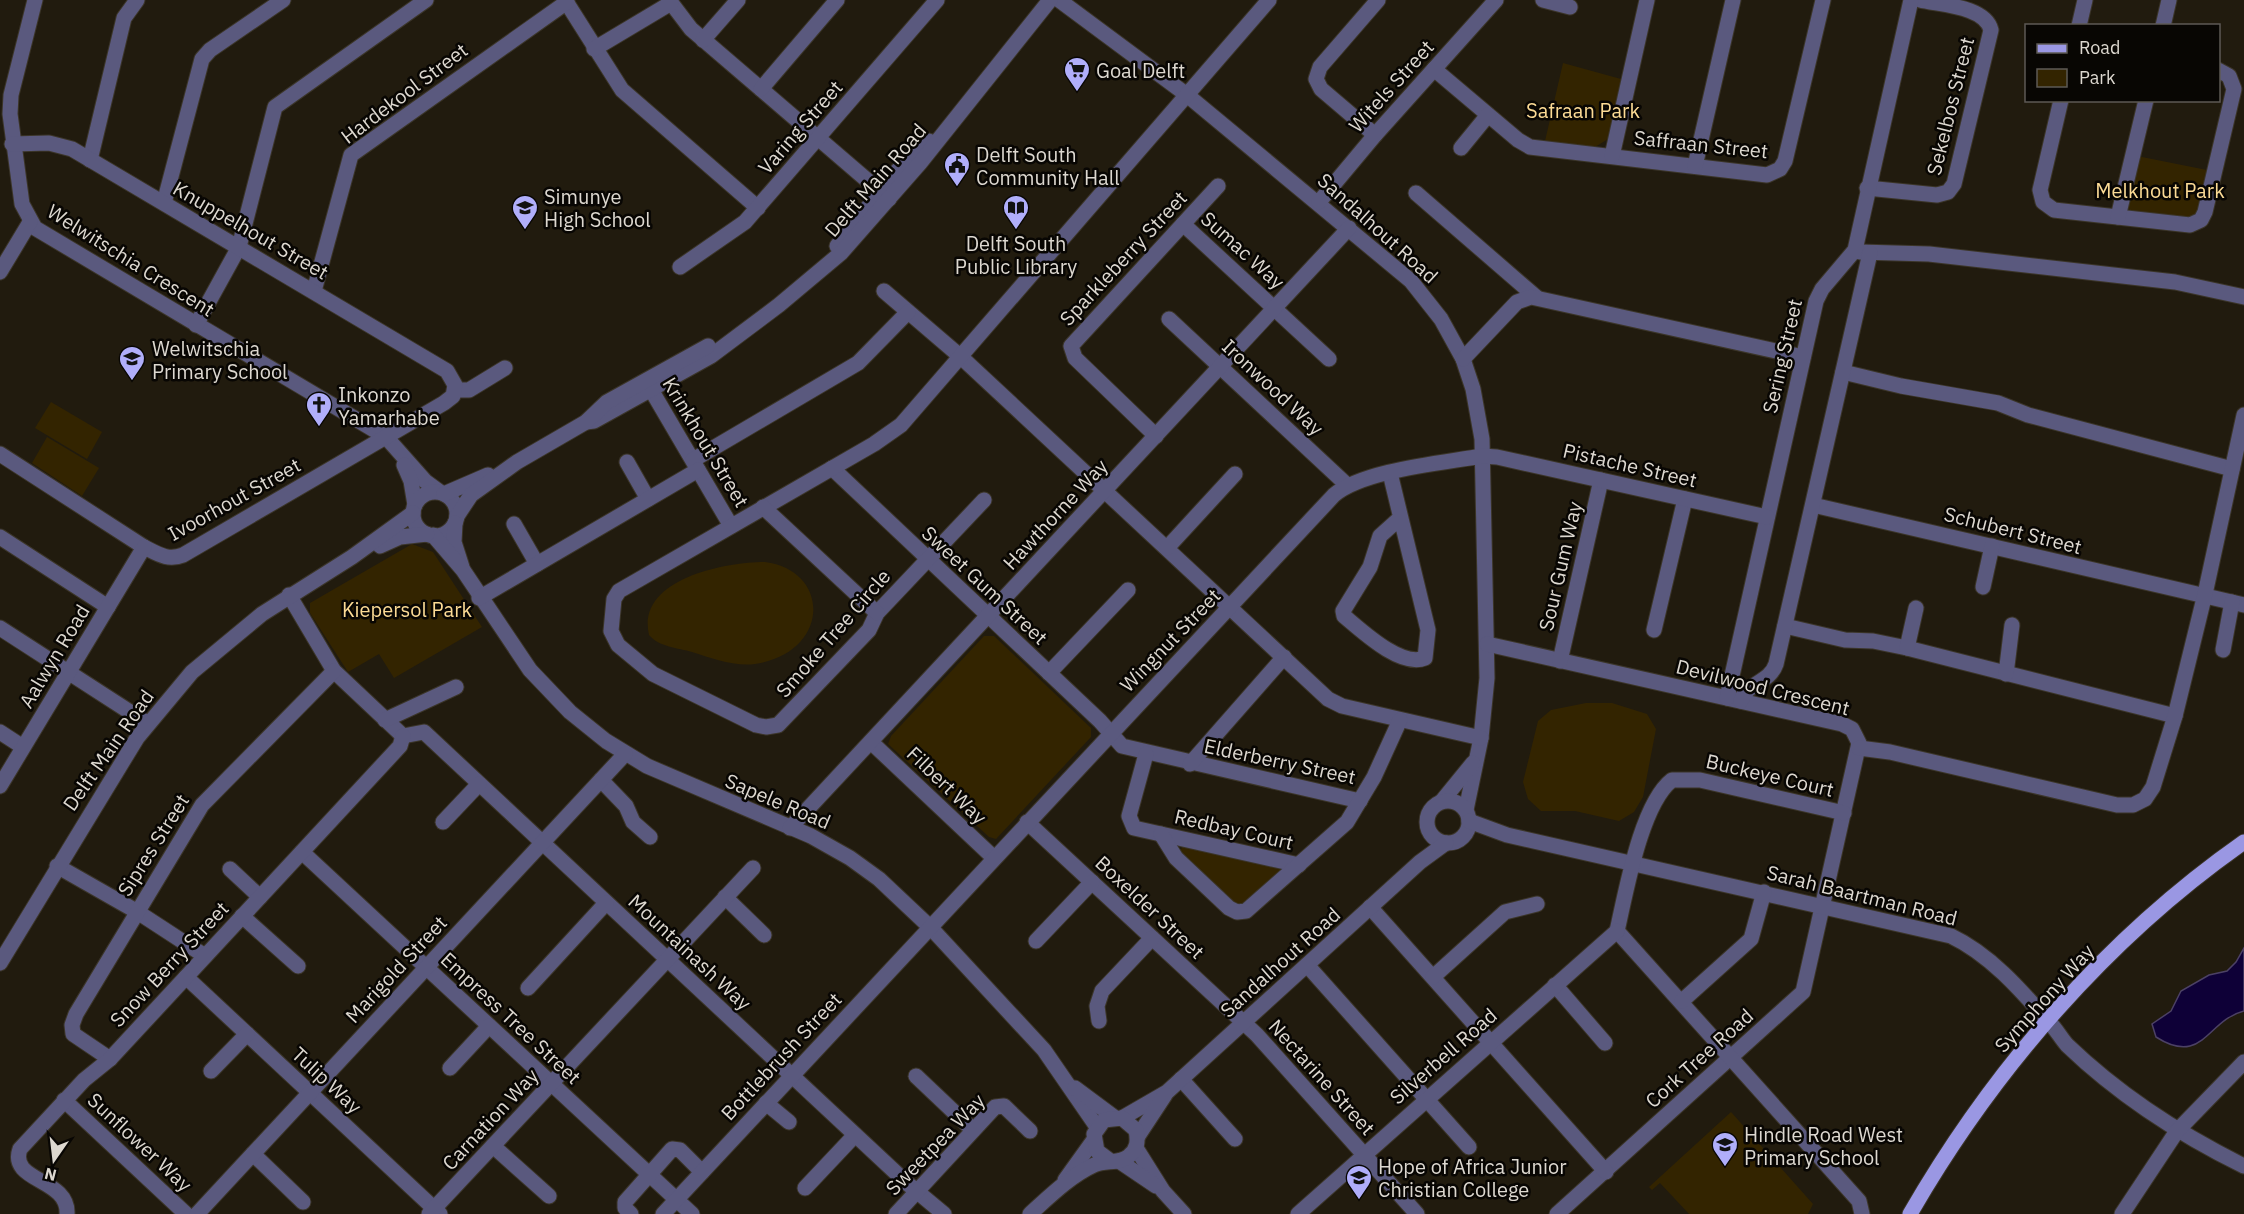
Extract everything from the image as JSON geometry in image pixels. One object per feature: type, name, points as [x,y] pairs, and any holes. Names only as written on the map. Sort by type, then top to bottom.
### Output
[{"type":"main road","name":"Symphony Way","points":[[1910,1214],[1984,1099],[2048,1020],[2151,916],[2244,842]]},
{"type":"street","name":"Welwitschia Crescent","points":[[35,0],[6,94],[22,204],[30,222],[45,236],[386,437],[430,487],[442,493]]},
{"type":"street","points":[[90,160],[124,18],[137,0]]},
{"type":"street","points":[[164,203],[202,59],[210,50],[283,0]]},
{"type":"street","points":[[196,325],[239,247],[275,107],[426,0]]},
{"type":"street","points":[[703,40],[738,0]]},
{"type":"street","points":[[761,89],[837,0]]},
{"type":"street","name":"Varing Street","points":[[680,267],[736,230],[758,208],[937,0]]},
{"type":"street","name":"Delft Main Road","points":[[456,519],[471,495],[517,462],[586,422],[594,421],[648,385],[711,356],[729,340],[779,305],[841,253],[884,195],[952,121],[1050,0]]},
{"type":"street","name":"Sandalhout Road","points":[[1059,0],[1187,95],[1319,202],[1419,290],[1441,319],[1463,359],[1479,415],[1487,644],[1486,694],[1481,738],[1476,758]]},
{"type":"street","name":"Smoke Tree Circle","points":[[984,500],[926,559],[877,613],[868,630],[778,725],[766,727],[756,725],[653,674],[618,645],[612,636],[613,605],[616,594],[901,425],[1269,0]]},
{"type":"street","points":[[1375,135],[1321,89],[1316,78],[1320,67],[1378,0]]},
{"type":"street","name":"Witels Street","points":[[1319,202],[1375,135],[1496,0]]},
{"type":"street","points":[[1543,0],[1570,7]]},
{"type":"street","points":[[1612,156],[1647,0]]},
{"type":"street","points":[[1695,166],[1733,0]]},
{"type":"street","name":"Saffraan Street","points":[[1434,69],[1518,140],[1530,147],[1767,175],[1776,172],[1783,165],[1822,0]]},
{"type":"street","points":[[1734,700],[1764,680],[1774,669],[1785,626],[1843,372],[1862,252],[1867,188],[1911,0]]},
{"type":"street","name":"Sekelbos Street","points":[[1867,188],[1937,195],[1948,192],[1954,184],[1990,26],[1978,13],[1920,0]]},
{"type":"street","points":[[2079,24],[2085,0]]},
{"type":"street","points":[[2163,24],[2169,0]]},
{"type":"street","points":[[566,1],[614,81],[632,100],[758,208]]},
{"type":"street","name":"Hardekool Street","points":[[314,291],[351,155],[566,1]]},
{"type":"street","points":[[594,49],[670,2],[703,40],[884,195]]},
{"type":"street","points":[[2061,102],[2040,190],[2041,198],[2054,210],[2190,225],[2203,216],[2234,89],[2229,76],[2220,71]]},
{"type":"street","points":[[2118,217],[2146,102]]},
{"type":"street","points":[[1461,148],[1488,115]]},
{"type":"street","name":"Knuppelhout Street","points":[[12,144],[54,143],[72,149],[447,371],[455,387]]},
{"type":"street","name":"Sparkleberry Street","points":[[1156,436],[1075,358],[1071,346],[1218,186]]},
{"type":"street","points":[[1416,193],[1536,297]]},
{"type":"street","points":[[0,272],[30,222]]},
{"type":"street","name":"Sumac Way","points":[[1183,224],[1329,359]]},
{"type":"street","name":"Hawthorne Way","points":[[790,828],[1349,228]]},
{"type":"street","points":[[1862,252],[1929,254],[2175,282],[2244,297]]},
{"type":"street","name":"Sering Street","points":[[1734,700],[1767,517],[1818,295],[1844,261],[1862,252]]},
{"type":"street","points":[[884,291],[961,357],[1332,702],[1481,738]]},
{"type":"street","points":[[1463,359],[1517,302],[1536,297],[1803,357]]},
{"type":"street","points":[[480,598],[648,499],[695,465],[858,363],[908,312]]},
{"type":"street","name":"Ironwood Way","points":[[1169,319],[1347,485]]},
{"type":"street","name":"Ivoorhout Street","points":[[0,454],[144,547],[164,557],[183,555],[449,400],[455,387],[469,390],[505,368]]},
{"type":"street","points":[[1843,372],[1901,386],[1998,403],[2028,416],[2232,469]]},
{"type":"street","name":"Krinkhout Street","points":[[648,385],[732,526]]},
{"type":"street","points":[[1824,906],[1858,748],[1890,752],[2117,805],[2133,804],[2145,799],[2153,787],[2175,716],[2205,594],[2244,415]]},
{"type":"street","name":"Welwitschia Crescent","points":[[401,455],[411,481],[414,509]]},
{"type":"street","name":"Pistache Street","points":[[1482,456],[1767,517]]},
{"type":"street","name":"Wingnut Street","points":[[931,928],[1027,822],[1334,495],[1347,485],[1482,456]]},
{"type":"street","name":"Delft Main Road","points":[[442,493],[517,462]]},
{"type":"street","points":[[627,462],[648,499]]},
{"type":"street","name":"Sweet Gum Street","points":[[832,468],[1110,733]]},
{"type":"street","points":[[1167,548],[1235,474]]},
{"type":"street","points":[[1390,474],[1428,630],[1428,651],[1425,658],[1420,660],[1409,659],[1384,648],[1344,616],[1343,611],[1370,567],[1380,536],[1400,518]]},
{"type":"street","name":"Sour Gum Way","points":[[1560,661],[1601,480]]},
{"type":"street","points":[[428,493],[442,493],[454,503],[456,519],[446,532],[430,534],[417,525],[414,509],[428,493]]},
{"type":"street","points":[[1654,630],[1685,499]]},
{"type":"street","name":"Schubert Street","points":[[1813,505],[2238,603]]},
{"type":"street","points":[[763,507],[877,613]]},
{"type":"street","name":"Delft Main Road","points":[[0,963],[57,866],[147,723],[192,672],[289,595],[352,557],[414,509]]},
{"type":"street","name":"Sapele Road","points":[[456,519],[454,542],[463,570]]},
{"type":"street","points":[[514,524],[537,564]]},
{"type":"street","name":"Delft Main Road","points":[[352,557],[400,537],[430,534]]},
{"type":"street","name":"Sapele Road","points":[[430,534],[463,570],[480,598],[541,683],[570,712],[625,754],[669,777],[831,846],[869,871],[931,928],[1044,1050],[1070,1085],[1095,1134]]},
{"type":"street","points":[[0,537],[108,607]]},
{"type":"street","points":[[1983,587],[1992,546]]},
{"type":"street","name":"Aalwyn Road","points":[[0,786],[144,547]]},
{"type":"street","points":[[1049,673],[1128,590]]},
{"type":"street","points":[[289,595],[334,670],[404,736],[424,732],[418,705]]},
{"type":"street","points":[[2223,650],[2238,603]]},
{"type":"street","points":[[1907,648],[1916,608]]},
{"type":"street","points":[[2006,674],[2012,625]]},
{"type":"street","points":[[1785,626],[1845,639],[1907,648],[2175,716]]},
{"type":"street","points":[[0,628],[147,723]]},
{"type":"street","name":"Devilwood Crescent","points":[[1487,644],[1847,726],[1858,738],[1858,748]]},
{"type":"street","points":[[1190,764],[1284,657]]},
{"type":"street","name":"Sipres Street","points":[[110,1059],[77,1039],[73,1034],[72,1025],[76,1014],[193,817],[213,791],[334,670]]},
{"type":"street","points":[[385,720],[456,687]]},
{"type":"street","name":"Elderberry Street","points":[[1110,733],[1122,746],[1146,754],[1359,801],[1400,720]]},
{"type":"street","points":[[0,732],[23,747]]},
{"type":"street","name":"Mountainash Way","points":[[424,732],[855,1135],[944,1214]]},
{"type":"street","name":"Snow Berry Street","points":[[67,1214],[67,1203],[63,1195],[26,1171],[18,1159],[23,1145],[64,1100],[110,1059],[400,746],[404,736]]},
{"type":"street","name":"Filbert Way","points":[[871,742],[994,858]]},
{"type":"street","name":"Marigold Street","points":[[197,1214],[625,754]]},
{"type":"street","name":"Redbay Court","points":[[1146,754],[1129,820],[1138,829],[1299,865]]},
{"type":"street","points":[[1420,862],[1428,830],[1429,812],[1442,801],[1476,758]]},
{"type":"street","points":[[1428,830],[1432,836],[1454,841],[1466,833],[1476,758]]},
{"type":"street","name":"Buckeye Court","points":[[1632,863],[1656,800],[1666,785],[1677,778],[1700,780],[1844,813]]},
{"type":"street","points":[[601,780],[626,806],[633,822],[650,837]]},
{"type":"street","points":[[443,822],[479,784]]},
{"type":"street","name":"Redbay Court","points":[[1161,834],[1176,858],[1229,908],[1237,912],[1251,908],[1347,822],[1359,801]]},
{"type":"street","points":[[1442,801],[1460,804],[1467,815]]},
{"type":"street","name":"Sarah Baartman Road","points":[[1467,815],[1507,835],[1934,930],[1960,940],[2011,981],[2048,1020],[2065,1042],[2111,1084],[2177,1131],[2244,1166]]},
{"type":"street","name":"Boxelder Street","points":[[1027,822],[1244,1023]]},
{"type":"street","name":"Sarah Baartman Road","points":[[1454,841],[1507,835]]},
{"type":"street","name":"Sandalhout Road","points":[[1118,1117],[1167,1092],[1420,862],[1454,841]]},
{"type":"street","name":"Empress Tree Street","points":[[302,852],[692,1214]]},
{"type":"street","points":[[1632,863],[1617,931],[1859,1201],[1862,1214]]},
{"type":"street","points":[[57,866],[136,911],[205,956]]},
{"type":"street","name":"Carnation Way","points":[[435,1212],[493,1146],[753,868]]},
{"type":"street","points":[[230,869],[260,897]]},
{"type":"street","points":[[1036,941],[1092,882]]},
{"type":"street","points":[[1682,1001],[1751,939],[1764,892]]},
{"type":"street","points":[[725,897],[764,934]]},
{"type":"street","points":[[528,988],[606,903]]},
{"type":"street","points":[[1433,978],[1484,930],[1513,908],[1537,904]]},
{"type":"street","name":"Cork Tree Road","points":[[1557,1214],[1803,992],[1824,906]]},
{"type":"street","points":[[1370,908],[1606,1172]]},
{"type":"street","points":[[242,916],[298,966]]},
{"type":"street","name":"Bottlebrush Street","points":[[663,1214],[931,928]]},
{"type":"street","name":"Silverbell Road","points":[[1298,1214],[1617,931]]},
{"type":"street","points":[[1099,1021],[1097,1006],[1102,992],[1152,938]]},
{"type":"street","points":[[1308,965],[1469,1147]]},
{"type":"street","name":"Tulip Way","points":[[186,976],[435,1212]]},
{"type":"street","points":[[1555,986],[1605,1043]]},
{"type":"street","name":"Nectarine Street","points":[[1244,1023],[1417,1214]]},
{"type":"street","points":[[450,1068],[489,1026]]},
{"type":"street","points":[[211,1071],[247,1034]]},
{"type":"street","points":[[2122,1214],[2177,1131],[2244,1062]]},
{"type":"street","points":[[916,1076],[973,1130]]},
{"type":"street","points":[[1181,1079],[1234,1138]]},
{"type":"street","name":"Sapele Road","points":[[1070,1085],[1118,1117]]},
{"type":"street","name":"Sandalhout Road","points":[[1137,1142],[1167,1092]]},
{"type":"street","name":"Sunflower Way","points":[[64,1100],[186,1214]]},
{"type":"street","points":[[766,1103],[789,1122]]},
{"type":"street","name":"Sweetpea Way","points":[[896,1214],[999,1104],[1030,1131]]},
{"type":"street","points":[[1058,1189],[1104,1120],[1118,1117],[1133,1125],[1137,1142],[1163,1191],[1179,1212]]},
{"type":"street","points":[[1095,1134],[1100,1155],[1114,1160],[1163,1191]]},
{"type":"street","points":[[805,1188],[855,1135]]},
{"type":"street","points":[[1030,1214],[1058,1189],[1092,1166],[1129,1156],[1137,1142]]},
{"type":"street","points":[[493,1146],[549,1196]]},
{"type":"street","points":[[631,1214],[624,1204],[675,1149],[702,1172]]},
{"type":"street","points":[[253,1154],[303,1202]]},
{"type":"green space","name":"Safraan Park","points":[[1563,63],[1621,79],[1608,139],[1595,147],[1545,141]]},
{"type":"green space","name":"Melkhout Park","points":[[2137,156],[2207,170],[2196,219],[2131,212],[2127,205]]},
{"type":"green space","points":[[51,402],[102,432],[87,459],[35,428]]},
{"type":"green space","points":[[47,437],[99,468],[82,496],[32,463]]},
{"type":"green space","name":"Kiepersol Park","points":[[412,544],[433,552],[482,627],[394,678],[379,654],[348,672],[310,613],[310,603]]},
{"type":"green space","points":[[765,562],[787,569],[802,580],[811,595],[813,612],[809,629],[798,645],[780,657],[747,665],[731,663],[663,645],[649,635],[649,616],[656,600],[669,587],[707,570]]},
{"type":"green space","points":[[984,636],[994,636],[1091,728],[1091,737],[996,839],[989,837],[888,744],[891,736]]},
{"type":"green space","points":[[1586,703],[1612,703],[1647,714],[1656,729],[1643,797],[1634,812],[1619,821],[1575,811],[1541,811],[1528,799],[1523,782],[1538,721],[1551,710]]},
{"type":"green space","points":[[1184,845],[1280,867],[1281,870],[1240,908],[1179,852]]},
{"type":"green space","name":"Hindle Road West Primary School","points":[[1731,1112],[1813,1204],[1808,1214],[1689,1214],[1660,1183],[1652,1190],[1649,1187]]},
{"type":"shaded area","points":[[2244,948],[2244,1011],[2221,1023],[2195,1044],[2184,1047],[2172,1045],[2156,1037],[2152,1024],[2171,1011],[2181,991],[2209,975],[2227,971],[2236,962]]},
{"type":"place","name":"Goal Delft","points":[[1077,93]]},
{"type":"place","name":"Delft South Community Hall","points":[[957,188]]},
{"type":"place","name":"Simunye High School","points":[[525,231]]},
{"type":"place","name":"Delft South Public Library","points":[[1016,231]]},
{"type":"place","name":"Welwitschia Primary School","points":[[132,382]]},
{"type":"place","name":"Inkonzo Yamarhabe","points":[[319,428]]},
{"type":"place","name":"Hindle Road West Primary School","points":[[1725,1168]]},
{"type":"place","name":"Hope of Africa Junior Christian College","points":[[1359,1201]]}]
